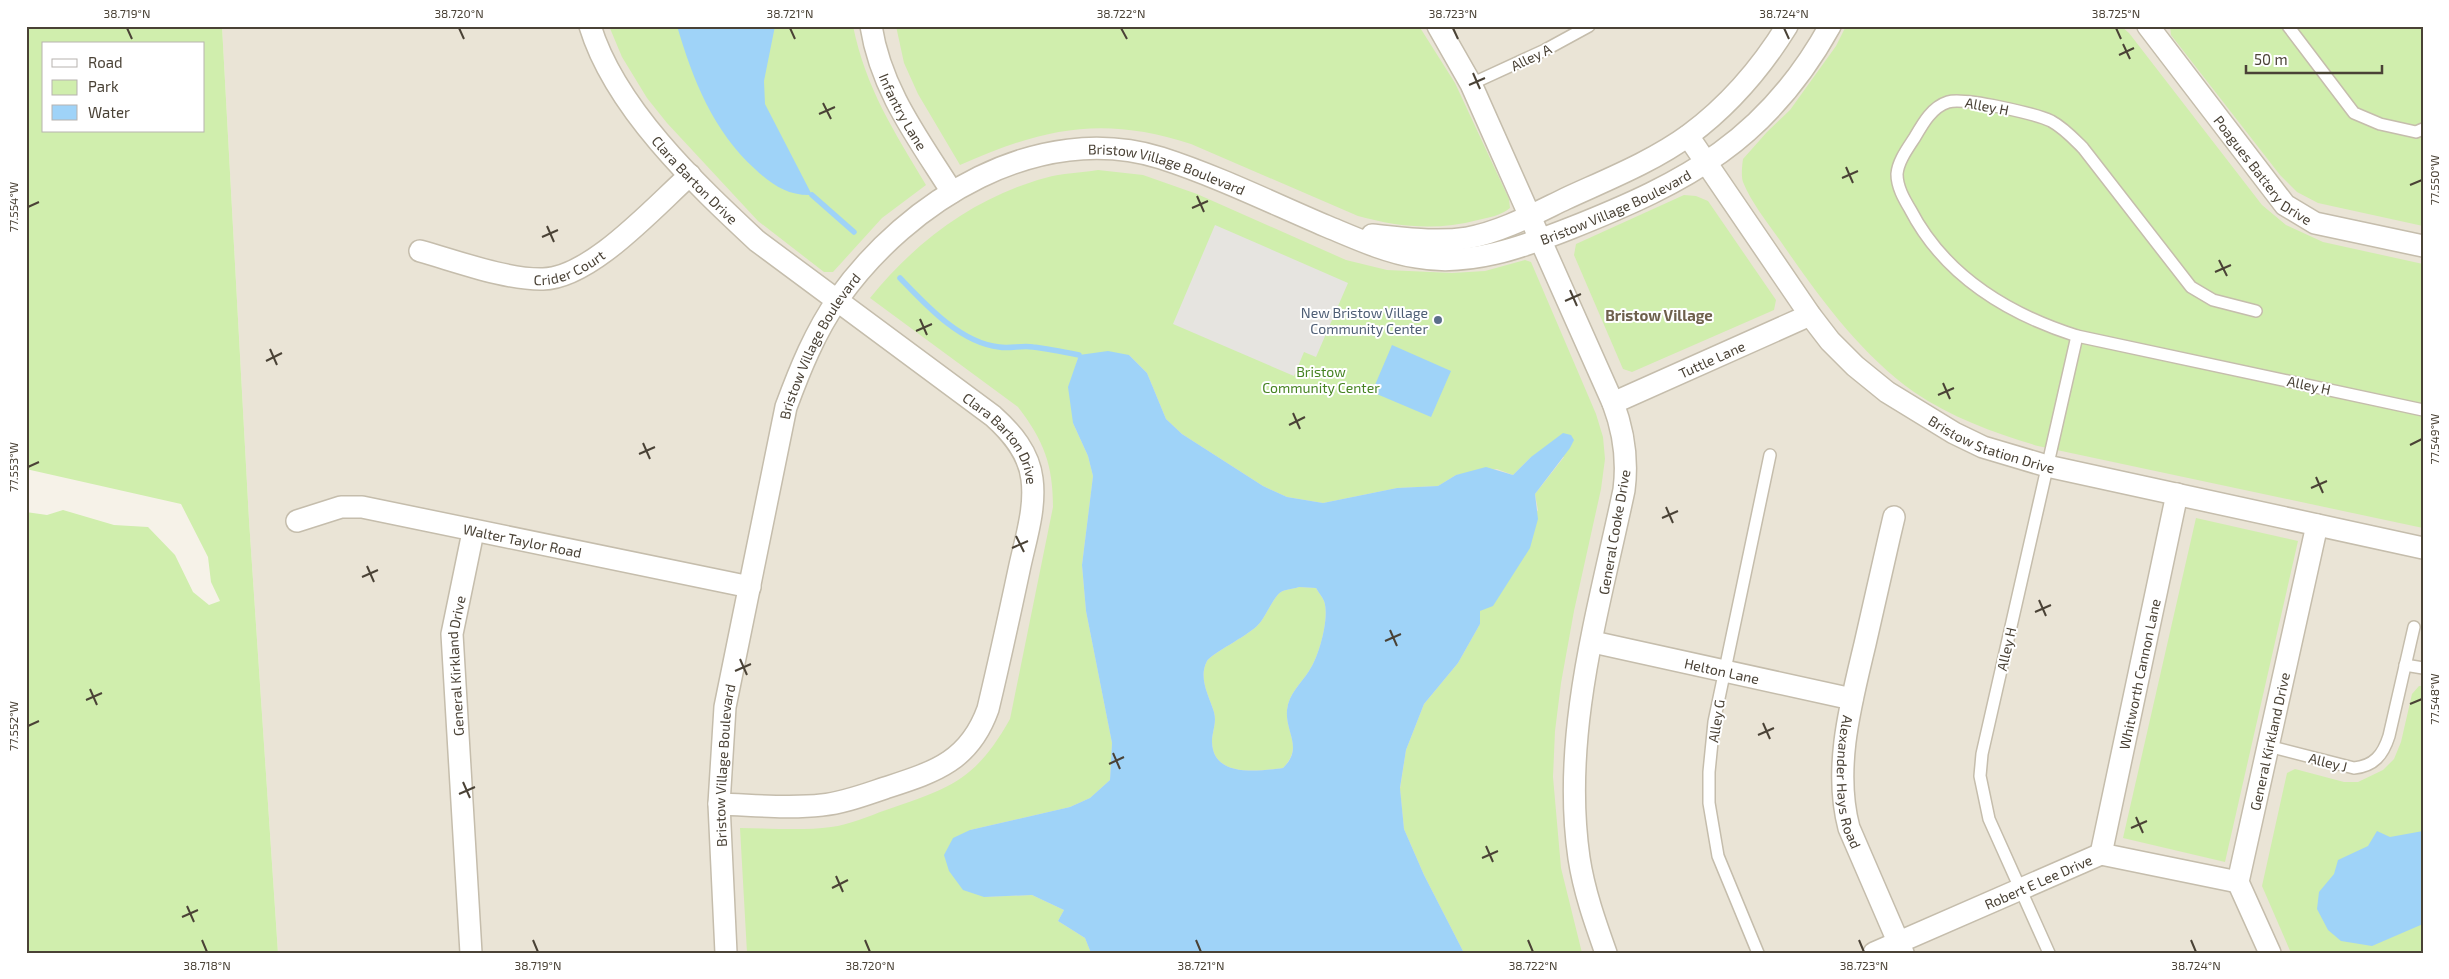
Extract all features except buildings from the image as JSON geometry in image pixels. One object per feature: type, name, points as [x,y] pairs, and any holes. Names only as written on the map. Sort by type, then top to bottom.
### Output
[{"type":"street","name":"Clara Barton Drive","points":[[590,26],[601,56],[614,82],[649,128],[690,175],[757,241],[836,302],[993,416],[1012,434],[1029,466],[1032,480],[1030,518],[988,709],[982,727],[967,748],[949,762],[925,774],[853,798],[822,805],[719,804]]},
{"type":"street","name":"Infantry Lane","points":[[871,26],[875,51],[887,85],[952,192]]},
{"type":"street","name":"General Cooke Drive","points":[[1438,26],[1471,84],[1613,403],[1623,436],[1626,473],[1593,642],[1576,742],[1574,800],[1579,857],[1585,885],[1606,953]]},
{"type":"street","name":"Bristow Village Boulevard","points":[[1342,233],[1446,240],[1489,232],[1529,216],[1618,174],[1688,136],[1726,103],[1745,83],[1787,26]]},
{"type":"street","name":"Bristow Village Boulevard","points":[[726,953],[719,804],[725,707],[786,407],[800,368],[836,302],[890,238],[916,216],[952,192],[1007,166],[1057,151],[1085,147],[1117,149],[1138,152],[1184,166],[1384,249],[1419,258],[1449,259],[1498,253],[1540,240],[1624,207],[1706,165],[1758,123],[1792,86],[1830,26]]},
{"type":"street","name":"Poagues Battery Drive","points":[[2148,26],[2284,206],[2316,223],[2423,246]]},
{"type":"street","name":"Bristow Station Drive","points":[[1688,136],[1706,165],[1830,342],[1855,366],[1887,392],[1915,410],[1983,447],[2047,466],[2423,548]]},
{"type":"street","name":"Crider Court","points":[[420,252],[526,279],[559,277],[576,271],[602,254],[690,175]]},
{"type":"street","name":"Tuttle Lane","points":[[1613,403],[1810,315]]},
{"type":"street","name":"Whitworth Cannon Lane","points":[[2101,854],[2178,494]]},
{"type":"street","name":"Walter Taylor Road","points":[[297,521],[341,507],[362,507],[473,532],[750,587]]},
{"type":"street","name":"Alexander Hays Road","points":[[1894,517],[1852,698],[1843,766],[1844,812],[1862,860],[1900,948]]},
{"type":"street","name":"General Kirkland Drive","points":[[2238,882],[2317,525]]},
{"type":"street","name":"General Kirkland Drive","points":[[471,953],[452,634],[473,532]]},
{"type":"street","name":"Helton Lane","points":[[1593,642],[1852,698]]},
{"type":"street","name":"Robert E Lee Drive","points":[[1874,953],[1900,948],[2020,889],[2101,854],[2238,882]]},
{"type":"street","points":[[2238,882],[2270,953]]},
{"type":"lane","name":"Alley A","points":[[1471,84],[1545,50],[1589,26]]},
{"type":"lane","points":[[2288,26],[2354,113],[2380,124],[2419,131]]},
{"type":"lane","name":"Alley H","points":[[2256,311],[2213,300],[2191,287],[2083,148],[2064,128],[2049,120],[1962,100],[1948,102],[1937,108],[1925,120],[1901,160],[1897,174],[1899,187],[1918,225],[1948,262],[1980,290],[2011,310],[2042,325],[2077,336],[2423,410]]},
{"type":"lane","name":"Alley H","points":[[2049,953],[1989,819],[1980,776],[1982,754],[2077,336]]},
{"type":"lane","name":"Alley G","points":[[1758,953],[1718,856],[1709,803],[1714,722],[1770,455]]},
{"type":"lane","name":"Alley J","points":[[2268,746],[2354,768],[2364,767],[2373,762],[2386,747],[2414,627]]},
{"type":"lane","points":[[2406,665],[2423,668]]},
{"type":"shaded area","points":[[222,26],[2423,26],[2423,953],[278,953],[249,520]]},
{"type":"shaded area","points":[[1215,225],[1348,283],[1316,357],[1304,352],[1294,376],[1173,324]]},
{"type":"green space","points":[[26,26],[222,26],[249,520],[278,953],[26,953],[26,512],[47,515],[63,510],[114,525],[148,527],[175,555],[193,592],[209,605],[220,601],[211,582],[208,557],[181,504],[26,469]]},
{"type":"green space","points":[[609,26],[853,26],[865,70],[873,90],[892,128],[926,185],[882,218],[833,272],[824,272],[758,221],[667,123],[647,98],[622,57]]},
{"type":"green space","points":[[896,26],[1419,26],[1455,83],[1509,199],[1510,208],[1491,217],[1447,226],[1402,225],[1373,220],[1358,216],[1191,144],[1159,135],[1129,130],[1101,128],[1046,134],[990,152],[960,165],[918,94],[904,63]]},
{"type":"green space","points":[[1846,26],[2121,26],[2129,33],[2262,205],[2286,225],[2323,242],[2423,264],[2423,528],[2038,446],[1990,430],[1943,410],[1914,392],[1894,376],[1857,341],[1808,281],[1759,212],[1742,180],[1743,159],[1790,110],[1836,46]]},
{"type":"green space","points":[[2170,26],[2423,26],[2423,226],[2318,203],[2297,192],[2280,175],[2171,35]]},
{"type":"green space","name":"Bristow Community Center","points":[[1098,170],[1143,175],[1197,194],[1346,260],[1387,270],[1452,273],[1485,271],[1525,260],[1531,262],[1596,414],[1603,437],[1605,459],[1601,489],[1574,611],[1561,683],[1555,731],[1553,777],[1561,868],[1582,953],[1464,953],[1424,875],[1404,829],[1400,789],[1406,750],[1424,704],[1458,663],[1480,624],[1480,611],[1538,510],[1535,494],[1564,457],[1531,457],[1513,475],[1497,469],[1456,475],[1438,486],[1397,488],[1323,503],[1287,497],[1263,486],[1182,434],[1166,419],[1147,373],[1129,355],[1079,355],[1074,371],[1073,423],[1088,456],[1093,476],[1082,565],[1086,611],[1112,743],[1110,780],[1090,798],[1070,807],[970,830],[984,897],[1032,895],[1064,910],[1058,921],[1085,938],[1091,953],[747,953],[740,828],[820,828],[838,826],[859,820],[944,788],[972,769],[997,740],[1010,719],[1053,507],[1051,478],[1045,454],[1034,431],[1018,407],[870,298],[906,258],[927,240],[948,224],[994,197],[1019,186],[1045,178]]},
{"type":"green space","points":[[1684,195],[1696,196],[1708,201],[1776,300],[1774,310],[1632,372],[1623,369],[1574,255],[1576,244]]},
{"type":"green space","points":[[2196,518],[2298,541],[2225,862],[2123,838]]},
{"type":"green space","points":[[1299,587],[1316,588],[1324,601],[1326,617],[1313,665],[1292,694],[1288,704],[1287,718],[1293,746],[1292,753],[1283,768],[1250,771],[1229,767],[1220,762],[1214,754],[1212,742],[1215,716],[1204,680],[1207,661],[1257,626],[1281,592]]},
{"type":"green space","points":[[2419,686],[2423,686],[2423,953],[2291,953],[2262,886],[2287,773],[2295,769],[2344,782],[2358,782],[2383,770],[2394,759],[2401,742],[2412,694]]},
{"type":"water","points":[[677,26],[775,26],[764,81],[765,104],[812,195],[795,194],[774,185],[740,154],[727,138],[706,103],[690,66]]},
{"type":"water","points":[[1392,345],[1451,371],[1431,417],[1372,392]]},
{"type":"water","points":[[1108,351],[1129,355],[1147,373],[1166,419],[1182,434],[1263,486],[1287,497],[1323,503],[1397,488],[1438,486],[1456,475],[1486,467],[1513,475],[1531,457],[1563,433],[1571,435],[1574,440],[1570,448],[1535,494],[1538,519],[1530,548],[1493,606],[1480,611],[1480,624],[1458,663],[1424,704],[1406,750],[1400,788],[1404,829],[1424,875],[1464,953],[1091,953],[1085,938],[1058,921],[1064,910],[1032,895],[984,897],[963,890],[949,871],[944,855],[953,838],[970,830],[1070,807],[1090,798],[1110,780],[1112,743],[1086,611],[1082,565],[1093,476],[1088,456],[1073,423],[1068,387],[1079,355]],"holes":[[[1299,587],[1316,588],[1324,601],[1325,626],[1313,665],[1292,694],[1288,704],[1287,718],[1293,746],[1289,760],[1283,768],[1250,771],[1229,767],[1220,762],[1214,754],[1212,742],[1215,716],[1204,680],[1207,661],[1257,626],[1281,592]]]},
{"type":"water","points":[[2377,831],[2390,837],[2423,831],[2423,924],[2372,946],[2341,941],[2328,930],[2317,909],[2319,892],[2334,874],[2338,860],[2368,846]]},
{"type":"waterway","points":[[812,195],[854,232]]},
{"type":"waterway","points":[[900,278],[944,321],[971,338],[999,347],[1029,347],[1079,355]]},
{"type":"place","name":"New Bristow Village Community Center","points":[[1438,320]]},
{"type":"district","name":"Bristow Village","points":[[1659,315]]}]
